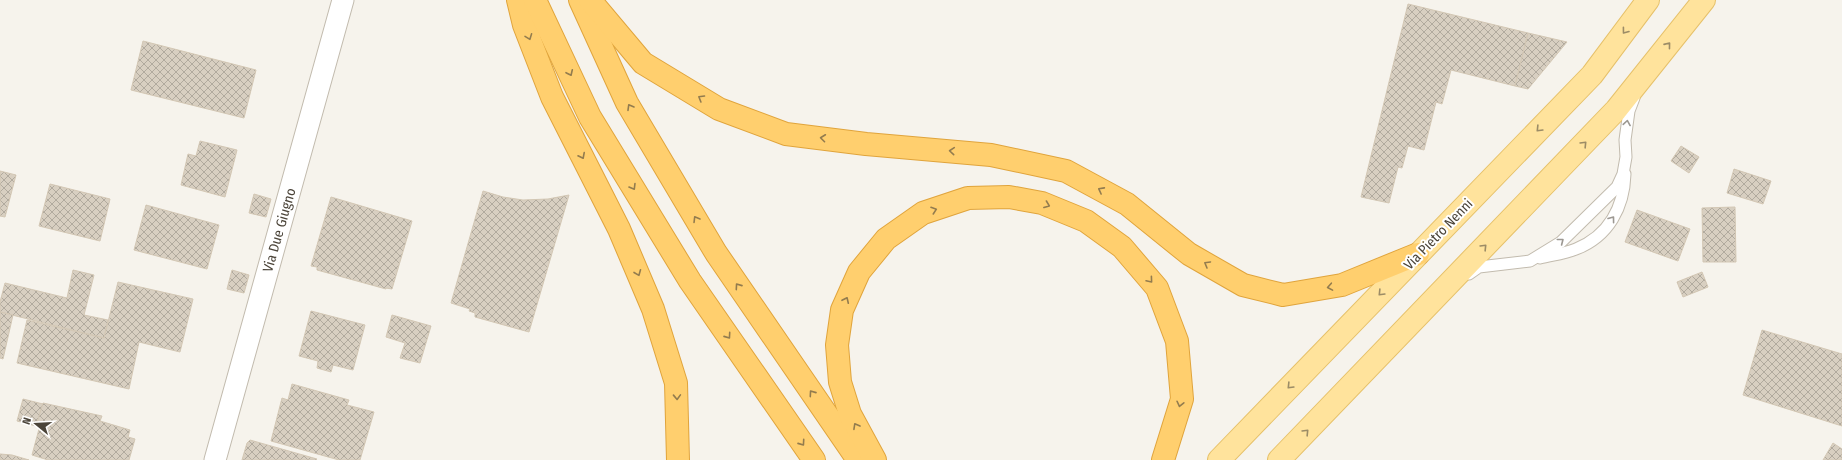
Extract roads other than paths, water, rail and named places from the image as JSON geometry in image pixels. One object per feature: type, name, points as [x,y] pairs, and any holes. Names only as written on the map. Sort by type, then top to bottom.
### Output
[{"type":"highway","points":[[518,0],[524,25],[552,97],[620,229],[652,309],[676,384],[678,460]]},
{"type":"highway","points":[[535,0],[594,124],[690,281],[814,460]]},
{"type":"highway","points":[[580,0],[627,103],[716,253],[858,460]]},
{"type":"highway","points":[[590,0],[643,63],[719,109],[786,134],[866,144],[991,154],[1066,171],[1127,204],[1189,254],[1244,285],[1283,295],[1342,285],[1418,254]]},
{"type":"highway","points":[[875,460],[850,414],[840,382],[837,345],[842,310],[859,272],[886,239],[923,213],[968,198],[1009,197],[1042,203],[1086,221],[1122,247],[1157,288],[1177,341],[1182,399],[1164,460]]},
{"type":"main road","name":"Via Pietro Nenni","points":[[1219,460],[1592,75],[1648,0]]},
{"type":"main road","points":[[1279,460],[1616,110],[1704,0]]},
{"type":"street","name":"Via Due Giugno","points":[[215,460],[343,0]]},
{"type":"lane","points":[[1390,345],[1454,284],[1479,267],[1530,260],[1560,254],[1578,248],[1597,236],[1614,218],[1625,188],[1625,140],[1629,111],[1641,79]]},
{"type":"lane","points":[[1530,260],[1561,242],[1617,187],[1623,174],[1626,157]]}]
